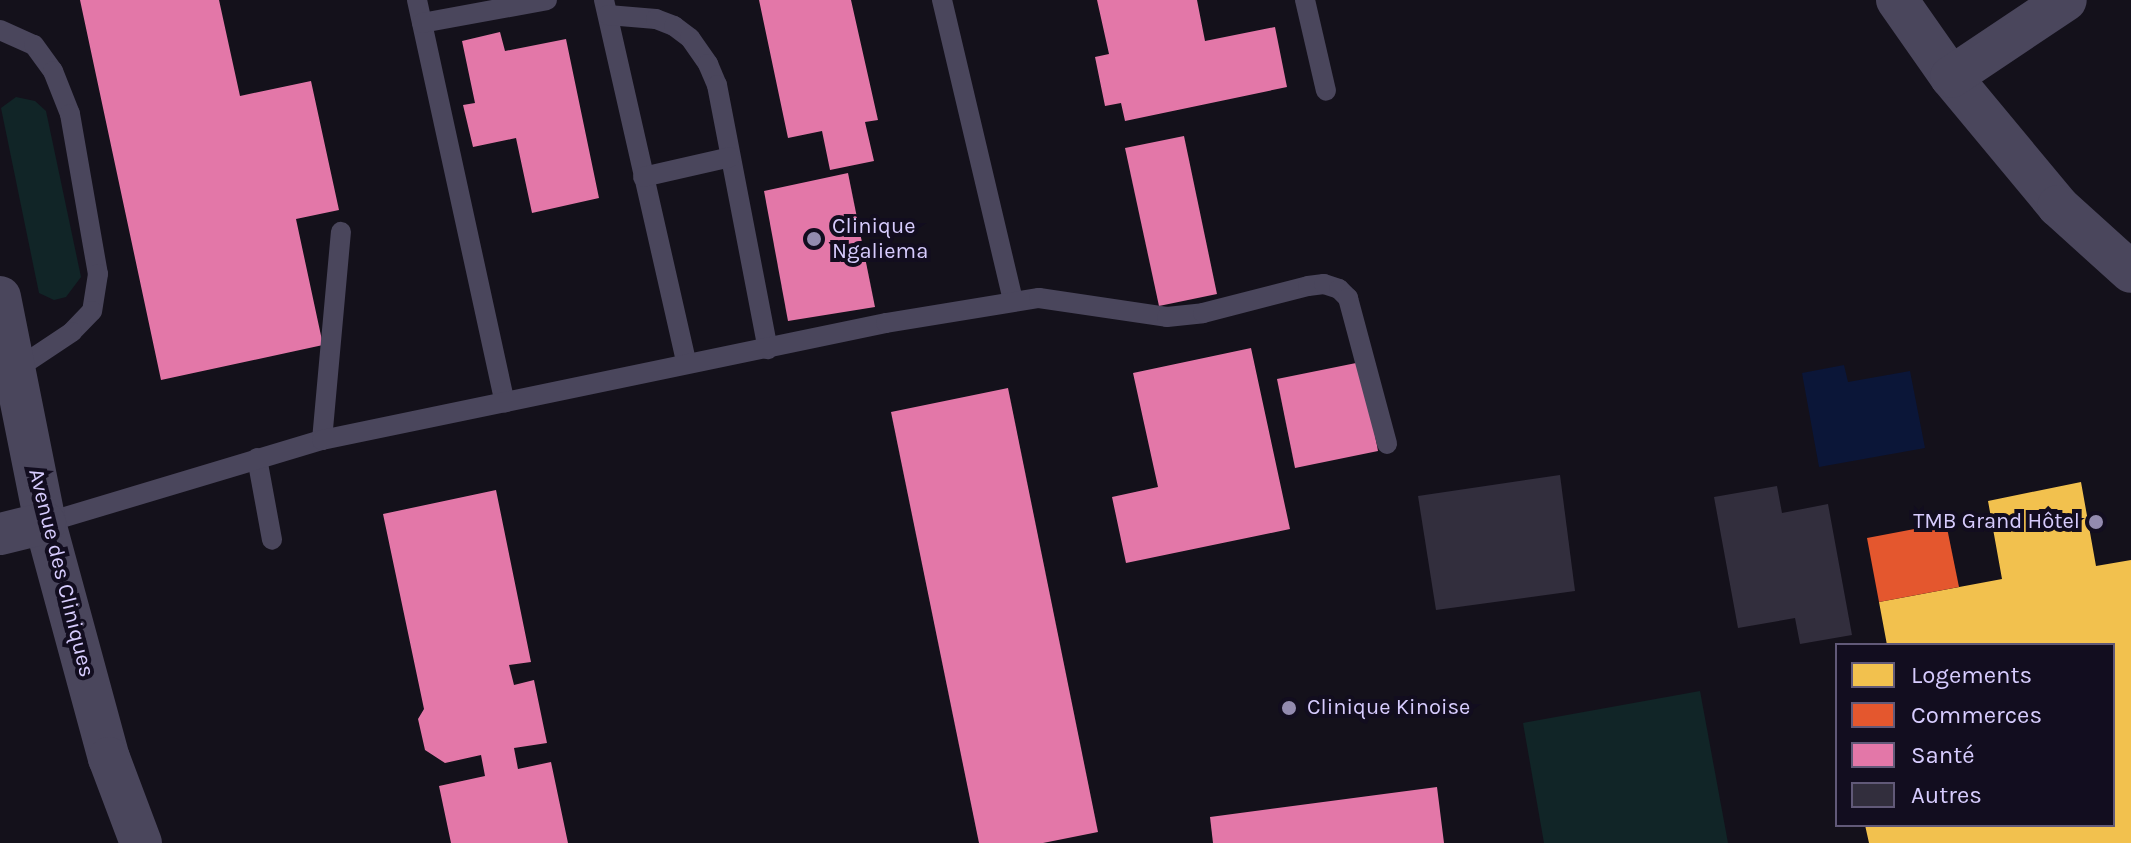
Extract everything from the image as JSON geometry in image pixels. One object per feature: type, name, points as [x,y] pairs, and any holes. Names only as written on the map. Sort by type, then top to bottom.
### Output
[{"type":"street","points":[[1897,0],[1951,77],[2058,206],[2131,272]]},
{"type":"street","points":[[1951,77],[2066,0]]},
{"type":"street","name":"Avenue des Cliniques","points":[[0,297],[45,523],[109,758],[141,843]]},
{"type":"street","points":[[0,534],[45,523]]},
{"type":"lane","points":[[417,0],[505,402]]},
{"type":"lane","points":[[422,23],[547,0]]},
{"type":"lane","points":[[942,0],[1013,300]]},
{"type":"lane","points":[[1305,0],[1326,91]]},
{"type":"lane","points":[[687,364],[606,7],[674,26],[690,38],[717,85],[768,349]]},
{"type":"lane","points":[[0,30],[34,45],[53,71],[70,114],[98,274],[92,311],[72,332],[15,370]]},
{"type":"lane","points":[[643,177],[730,157]]},
{"type":"lane","points":[[322,440],[341,232]]},
{"type":"lane","points":[[45,523],[322,440],[687,364],[1013,300],[1039,298],[1167,317],[1203,313],[1316,285],[1339,289],[1348,298],[1387,444]]},
{"type":"lane","points":[[257,458],[272,540]]},
{"type":"green space","points":[[16,97],[35,101],[46,111],[81,277],[66,297],[54,300],[39,293],[1,108]]},
{"type":"green space","points":[[1700,691],[1728,843],[1544,843],[1523,723]]},
{"type":"water","points":[[1844,365],[1848,382],[1910,371],[1925,448],[1819,467],[1802,373]]},
{"type":"building: Logements","points":[[2081,482],[2096,566],[2131,560],[2131,843],[1869,843],[1865,827],[2115,827],[2115,643],[1887,643],[1879,602],[2002,579],[1988,501]]},
{"type":"building: Commerces","points":[[1946,523],[1959,587],[1879,602],[1867,538]]},
{"type":"building: Santé","points":[[80,0],[219,0],[240,96],[311,81],[339,210],[296,219],[323,345],[161,380]]},
{"type":"building: Santé","points":[[759,0],[851,0],[878,120],[865,122],[874,161],[830,170],[822,131],[788,138]]},
{"type":"building: Santé","points":[[1097,0],[1197,0],[1205,41],[1275,27],[1287,87],[1125,121],[1121,103],[1105,106],[1095,57],[1109,54]]},
{"type":"building: Santé","points":[[500,32],[505,51],[566,39],[599,198],[532,213],[516,138],[473,147],[463,105],[475,103],[462,41]]},
{"type":"building: Santé","points":[[1184,136],[1217,294],[1159,306],[1125,148]]},
{"type":"building: Santé","points":[[848,173],[875,307],[788,321],[764,191]]},
{"type":"building: Santé","points":[[1251,348],[1290,529],[1126,563],[1112,497],[1158,487],[1133,373]]},
{"type":"building: Santé","points":[[1361,362],[1378,451],[1295,468],[1277,379]]},
{"type":"building: Santé","points":[[1008,388],[1098,832],[1043,843],[979,843],[891,412]]},
{"type":"building: Santé","points":[[496,490],[531,662],[509,665],[514,685],[534,680],[547,743],[514,748],[518,769],[551,762],[568,843],[451,843],[439,786],[485,776],[481,755],[445,763],[425,750],[418,719],[424,709],[383,514]]},
{"type":"building: Santé","points":[[1437,787],[1444,843],[1213,843],[1210,817]]},
{"type":"building: Autres","points":[[1560,475],[1575,591],[1436,610],[1418,496]]},
{"type":"building: Autres","points":[[1777,486],[1782,513],[1828,504],[1852,635],[1800,644],[1795,618],[1738,628],[1714,497]]},
{"type":"place","name":"Clinique Ngaliema","points":[[814,239]]},
{"type":"place","name":"TMB Grand Hôtel","points":[[2096,522]]},
{"type":"place","name":"Clinique Kinoise","points":[[1289,708]]}]
